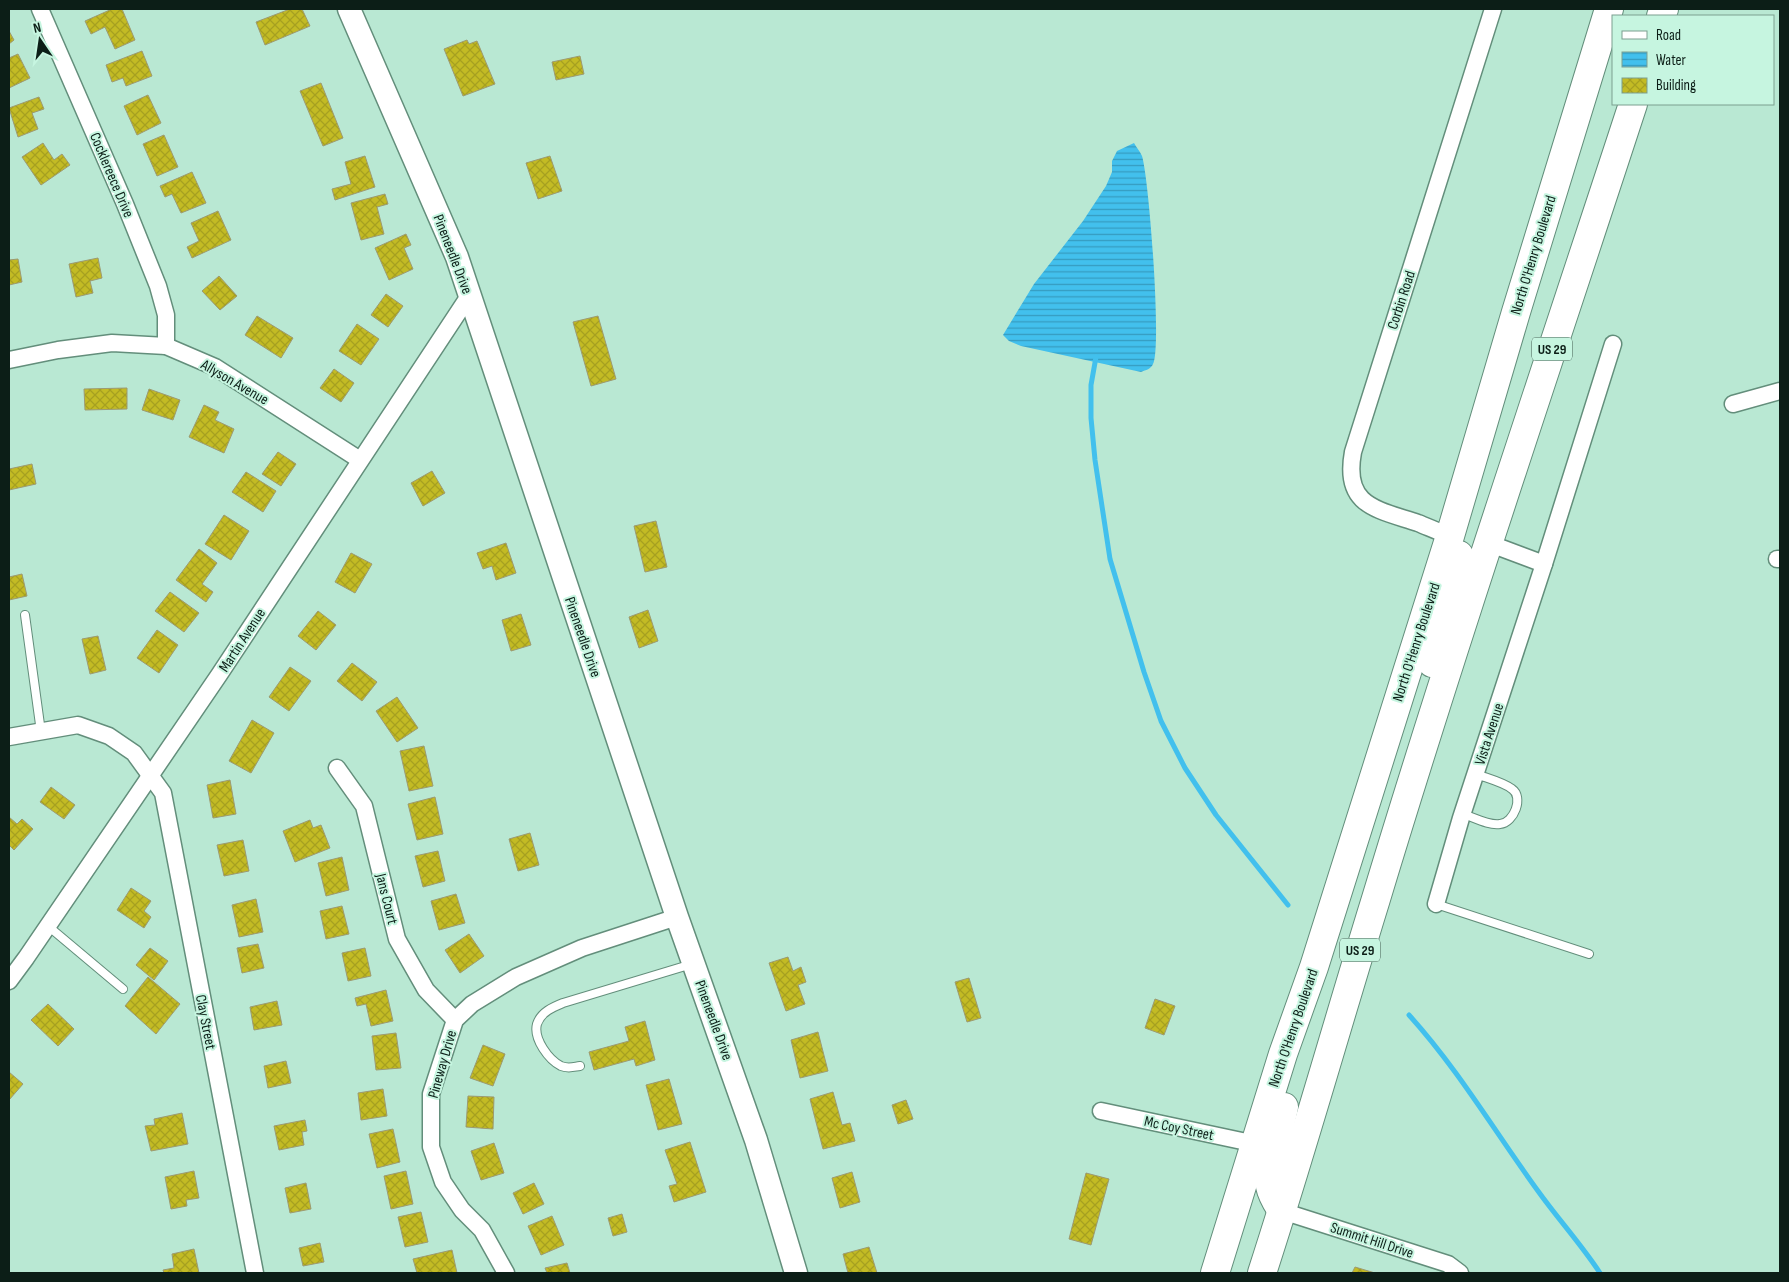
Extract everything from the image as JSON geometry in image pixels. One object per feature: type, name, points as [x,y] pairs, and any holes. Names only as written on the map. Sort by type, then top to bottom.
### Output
[{"type":"highway","points":[[1547,209],[1564,118],[1592,9]]},
{"type":"highway","name":"North O'Henry Boulevard","points":[[1215,1273],[1283,1054],[1314,967],[1450,536],[1547,209],[1609,9]]},
{"type":"highway","name":"US 29","points":[[1262,1273],[1400,822],[1488,543],[1633,105]]},
{"type":"highway","points":[[1400,822],[1432,663],[1440,629],[1459,568],[1459,549],[1456,542],[1450,536]]},
{"type":"highway","points":[[1282,1211],[1274,1198],[1270,1186],[1270,1174],[1314,967]]},
{"type":"street","name":"Cocklereece Drive","points":[[40,9],[125,204],[158,286],[166,315],[166,346]]},
{"type":"street","name":"Pineneedle Drive","points":[[349,9],[457,257],[677,918],[756,1140],[796,1273]]},
{"type":"street","name":"Corbin Road","points":[[1450,536],[1378,510],[1368,504],[1353,487],[1350,477],[1350,465],[1492,9]]},
{"type":"street","name":"Martin Avenue","points":[[9,980],[48,926],[224,666],[469,296]]},
{"type":"street","name":"Allyson Avenue","points":[[9,360],[58,350],[112,343],[166,346],[215,368],[360,460]]},
{"type":"street","name":"Vista Avenue","points":[[1436,904],[1613,344]]},
{"type":"street","points":[[1733,404],[1780,392]]},
{"type":"street","points":[[1488,543],[1544,564]]},
{"type":"street","name":"Clay Street","points":[[9,737],[78,725],[109,736],[134,753],[163,793],[255,1273]]},
{"type":"street","name":"Jans Court","points":[[337,768],[364,806],[397,939],[426,990],[455,1020]]},
{"type":"street","name":"Pineway Drive","points":[[506,1273],[482,1230],[462,1210],[443,1182],[430,1147],[430,1094],[455,1020],[472,1004],[516,977],[582,948],[677,918]]},
{"type":"street","name":"Mc Coy Street","points":[[1102,1111],[1256,1144]]},
{"type":"street","name":"Summit Hill Drive","points":[[1282,1211],[1448,1264],[1460,1273]]},
{"type":"lane","points":[[25,615],[41,732]]},
{"type":"lane","points":[[1463,814],[1497,825],[1505,824],[1511,820],[1518,801],[1517,794],[1512,788],[1476,774]]},
{"type":"lane","points":[[1436,904],[1589,954]]},
{"type":"lane","points":[[48,926],[123,989]]},
{"type":"lane","points":[[580,1066],[569,1068],[561,1066],[544,1051],[538,1038],[537,1028],[541,1017],[547,1010],[580,997],[694,963]]},
{"type":"water","points":[[1134,143],[1142,156],[1151,227],[1156,328],[1152,366],[1141,372],[1021,346],[1009,341],[1003,335],[1034,284],[1083,221],[1106,186],[1112,172],[1112,161],[1117,151]]},
{"type":"building","points":[[112,9],[122,9],[135,40],[115,49],[105,27],[91,34],[85,21]]},
{"type":"building","points":[[290,9],[302,9],[310,26],[265,45],[256,22]]},
{"type":"building","points":[[9,31],[14,40],[9,44]]},
{"type":"building","points":[[467,40],[469,44],[477,41],[495,84],[463,96],[444,49]]},
{"type":"building","points":[[142,51],[152,76],[126,86],[123,78],[112,82],[106,65]]},
{"type":"building","points":[[18,54],[30,78],[9,88],[9,58]]},
{"type":"building","points":[[580,56],[584,74],[556,80],[552,62]]},
{"type":"building","points":[[321,83],[343,138],[323,146],[300,91]]},
{"type":"building","points":[[148,95],[161,123],[137,135],[124,106]]},
{"type":"building","points":[[39,97],[44,109],[32,113],[38,129],[18,137],[9,108]]},
{"type":"building","points":[[164,135],[178,167],[157,176],[143,144]]},
{"type":"building","points":[[43,143],[54,160],[62,154],[70,165],[41,185],[22,157]]},
{"type":"building","points":[[365,156],[375,187],[335,200],[332,189],[351,184],[345,162]]},
{"type":"building","points":[[550,156],[562,191],[538,199],[526,163]]},
{"type":"building","points":[[192,172],[206,203],[181,213],[172,194],[165,197],[160,186]]},
{"type":"building","points":[[385,194],[388,204],[377,207],[384,234],[361,240],[351,203]]},
{"type":"building","points":[[218,211],[231,240],[192,258],[187,247],[199,241],[191,223]]},
{"type":"building","points":[[406,234],[411,245],[404,248],[413,269],[389,280],[375,248]]},
{"type":"building","points":[[98,258],[102,278],[90,281],[93,293],[76,297],[69,264]]},
{"type":"building","points":[[18,259],[22,282],[9,285],[9,260]]},
{"type":"building","points":[[219,276],[237,296],[220,310],[202,291]]},
{"type":"building","points":[[386,294],[403,306],[388,327],[371,315]]},
{"type":"building","points":[[257,316],[293,338],[281,358],[245,335]]},
{"type":"building","points":[[598,316],[616,379],[591,386],[573,322]]},
{"type":"building","points":[[357,324],[379,339],[361,365],[339,351]]},
{"type":"building","points":[[334,369],[354,383],[341,402],[320,388]]},
{"type":"building","points":[[127,388],[127,409],[85,410],[84,389]]},
{"type":"building","points":[[149,389],[180,400],[173,420],[142,410]]},
{"type":"building","points":[[204,405],[219,412],[215,420],[234,429],[224,453],[189,437]]},
{"type":"building","points":[[278,452],[296,464],[281,486],[262,474]]},
{"type":"building","points":[[32,464],[36,484],[9,490],[9,469]]},
{"type":"building","points":[[432,471],[445,493],[423,506],[411,483]]},
{"type":"building","points":[[246,472],[276,491],[263,512],[232,492]]},
{"type":"building","points":[[224,515],[249,531],[231,560],[205,544]]},
{"type":"building","points":[[656,521],[667,567],[645,572],[634,526]]},
{"type":"building","points":[[506,543],[516,573],[496,580],[492,566],[483,569],[477,553]]},
{"type":"building","points":[[199,549],[217,563],[202,584],[213,592],[206,602],[176,580]]},
{"type":"building","points":[[351,553],[372,564],[355,593],[335,582]]},
{"type":"building","points":[[22,574],[27,596],[9,600],[9,577]]},
{"type":"building","points":[[170,592],[199,613],[184,632],[155,611]]},
{"type":"building","points":[[648,610],[658,641],[639,648],[629,617]]},
{"type":"building","points":[[318,611],[336,625],[316,650],[298,636]]},
{"type":"building","points":[[521,614],[531,645],[511,651],[502,620]]},
{"type":"building","points":[[157,630],[178,645],[159,673],[137,658]]},
{"type":"building","points":[[98,636],[106,670],[90,674],[82,639]]},
{"type":"building","points":[[352,663],[377,682],[362,701],[337,681]]},
{"type":"building","points":[[290,667],[311,681],[289,711],[269,697]]},
{"type":"building","points":[[397,697],[418,728],[397,742],[376,711]]},
{"type":"building","points":[[252,720],[274,733],[251,773],[229,761]]},
{"type":"building","points":[[424,746],[433,786],[409,791],[400,751]]},
{"type":"building","points":[[230,780],[236,814],[213,818],[207,785]]},
{"type":"building","points":[[51,787],[75,805],[64,819],[40,802]]},
{"type":"building","points":[[435,797],[443,834],[417,840],[408,804]]},
{"type":"building","points":[[9,817],[17,824],[22,819],[33,829],[14,850],[9,845]]},
{"type":"building","points":[[310,820],[313,828],[321,825],[330,848],[295,862],[283,831]]},
{"type":"building","points":[[530,833],[539,865],[518,871],[509,839]]},
{"type":"building","points":[[243,840],[249,871],[224,876],[217,845]]},
{"type":"building","points":[[438,851],[445,881],[423,887],[415,856]]},
{"type":"building","points":[[342,857],[349,890],[326,896],[318,863]]},
{"type":"building","points":[[131,888],[151,901],[144,911],[151,917],[144,928],[117,910]]},
{"type":"building","points":[[456,894],[465,923],[439,930],[431,901]]},
{"type":"building","points":[[256,899],[263,932],[239,937],[232,905]]},
{"type":"building","points":[[342,906],[349,934],[326,939],[320,911]]},
{"type":"building","points":[[469,934],[484,956],[460,973],[445,950]]},
{"type":"building","points":[[258,944],[264,968],[242,973],[237,948]]},
{"type":"building","points":[[150,948],[168,961],[154,980],[136,965]]},
{"type":"building","points":[[365,948],[371,976],[348,981],[342,953]]},
{"type":"building","points":[[788,957],[793,971],[801,967],[806,982],[798,985],[805,1004],[786,1011],[769,963]]},
{"type":"building","points":[[148,977],[180,1004],[156,1034],[125,1006]]},
{"type":"building","points":[[969,978],[981,1018],[967,1022],[955,982]]},
{"type":"building","points":[[386,990],[393,1021],[371,1026],[366,1004],[357,1006],[355,998]]},
{"type":"building","points":[[1155,999],[1175,1006],[1164,1035],[1145,1028]]},
{"type":"building","points":[[277,1001],[282,1025],[254,1030],[250,1007]]},
{"type":"building","points":[[48,1004],[74,1029],[58,1046],[31,1020]]},
{"type":"building","points":[[645,1021],[655,1060],[636,1066],[634,1059],[594,1070],[589,1052],[629,1041],[625,1027]]},
{"type":"building","points":[[818,1032],[828,1071],[800,1078],[791,1040]]},
{"type":"building","points":[[396,1033],[401,1068],[376,1070],[372,1036]]},
{"type":"building","points":[[483,1045],[505,1054],[493,1086],[470,1078]]},
{"type":"building","points":[[286,1061],[291,1083],[268,1088],[264,1066]]},
{"type":"building","points":[[9,1072],[23,1084],[9,1100]]},
{"type":"building","points":[[669,1079],[682,1124],[658,1130],[646,1085]]},
{"type":"building","points":[[383,1089],[387,1116],[361,1120],[358,1093]]},
{"type":"building","points":[[833,1092],[842,1125],[850,1123],[855,1141],[823,1149],[810,1099]]},
{"type":"building","points":[[468,1096],[494,1097],[493,1129],[466,1127]]},
{"type":"building","points":[[906,1100],[913,1119],[898,1124],[892,1105]]},
{"type":"building","points":[[182,1113],[188,1144],[151,1151],[145,1126],[155,1125],[154,1119]]},
{"type":"building","points":[[305,1120],[307,1131],[302,1132],[304,1145],[279,1150],[274,1126]]},
{"type":"building","points":[[393,1129],[400,1162],[377,1168],[369,1134]]},
{"type":"building","points":[[690,1142],[706,1192],[674,1202],[669,1186],[677,1184],[665,1150]]},
{"type":"building","points":[[494,1143],[504,1173],[481,1180],[471,1151]]},
{"type":"building","points":[[194,1171],[199,1198],[186,1200],[187,1206],[171,1209],[165,1177]]},
{"type":"building","points":[[406,1171],[413,1204],[391,1209],[384,1176]]},
{"type":"building","points":[[852,1172],[860,1202],[840,1208],[832,1178]]},
{"type":"building","points":[[1086,1173],[1109,1179],[1091,1245],[1069,1239]]},
{"type":"building","points":[[306,1183],[311,1209],[290,1213],[285,1188]]},
{"type":"building","points":[[534,1183],[544,1204],[523,1214],[513,1193]]},
{"type":"building","points":[[421,1212],[428,1242],[405,1247],[398,1217]]},
{"type":"building","points":[[622,1214],[627,1232],[613,1236],[608,1218]]},
{"type":"building","points":[[552,1216],[564,1245],[541,1255],[528,1226]]},
{"type":"building","points":[[320,1243],[324,1262],[303,1266],[299,1248]]},
{"type":"building","points":[[869,1247],[877,1273],[848,1273],[843,1254]]},
{"type":"building","points":[[194,1249],[199,1273],[164,1273],[163,1270],[174,1268],[172,1254]]},
{"type":"building","points":[[452,1250],[457,1273],[417,1273],[413,1259]]},
{"type":"building","points":[[567,1263],[570,1273],[547,1273],[545,1268]]},
{"type":"building","points":[[1355,1267],[1375,1273],[1352,1273]]},
{"type":"waterway","points":[[1096,357],[1091,385],[1091,418],[1095,460],[1110,559],[1144,672],[1161,721],[1185,768],[1216,815],[1288,905]]},
{"type":"waterway","points":[[1409,1015],[1444,1057],[1538,1191],[1600,1273]]}]
